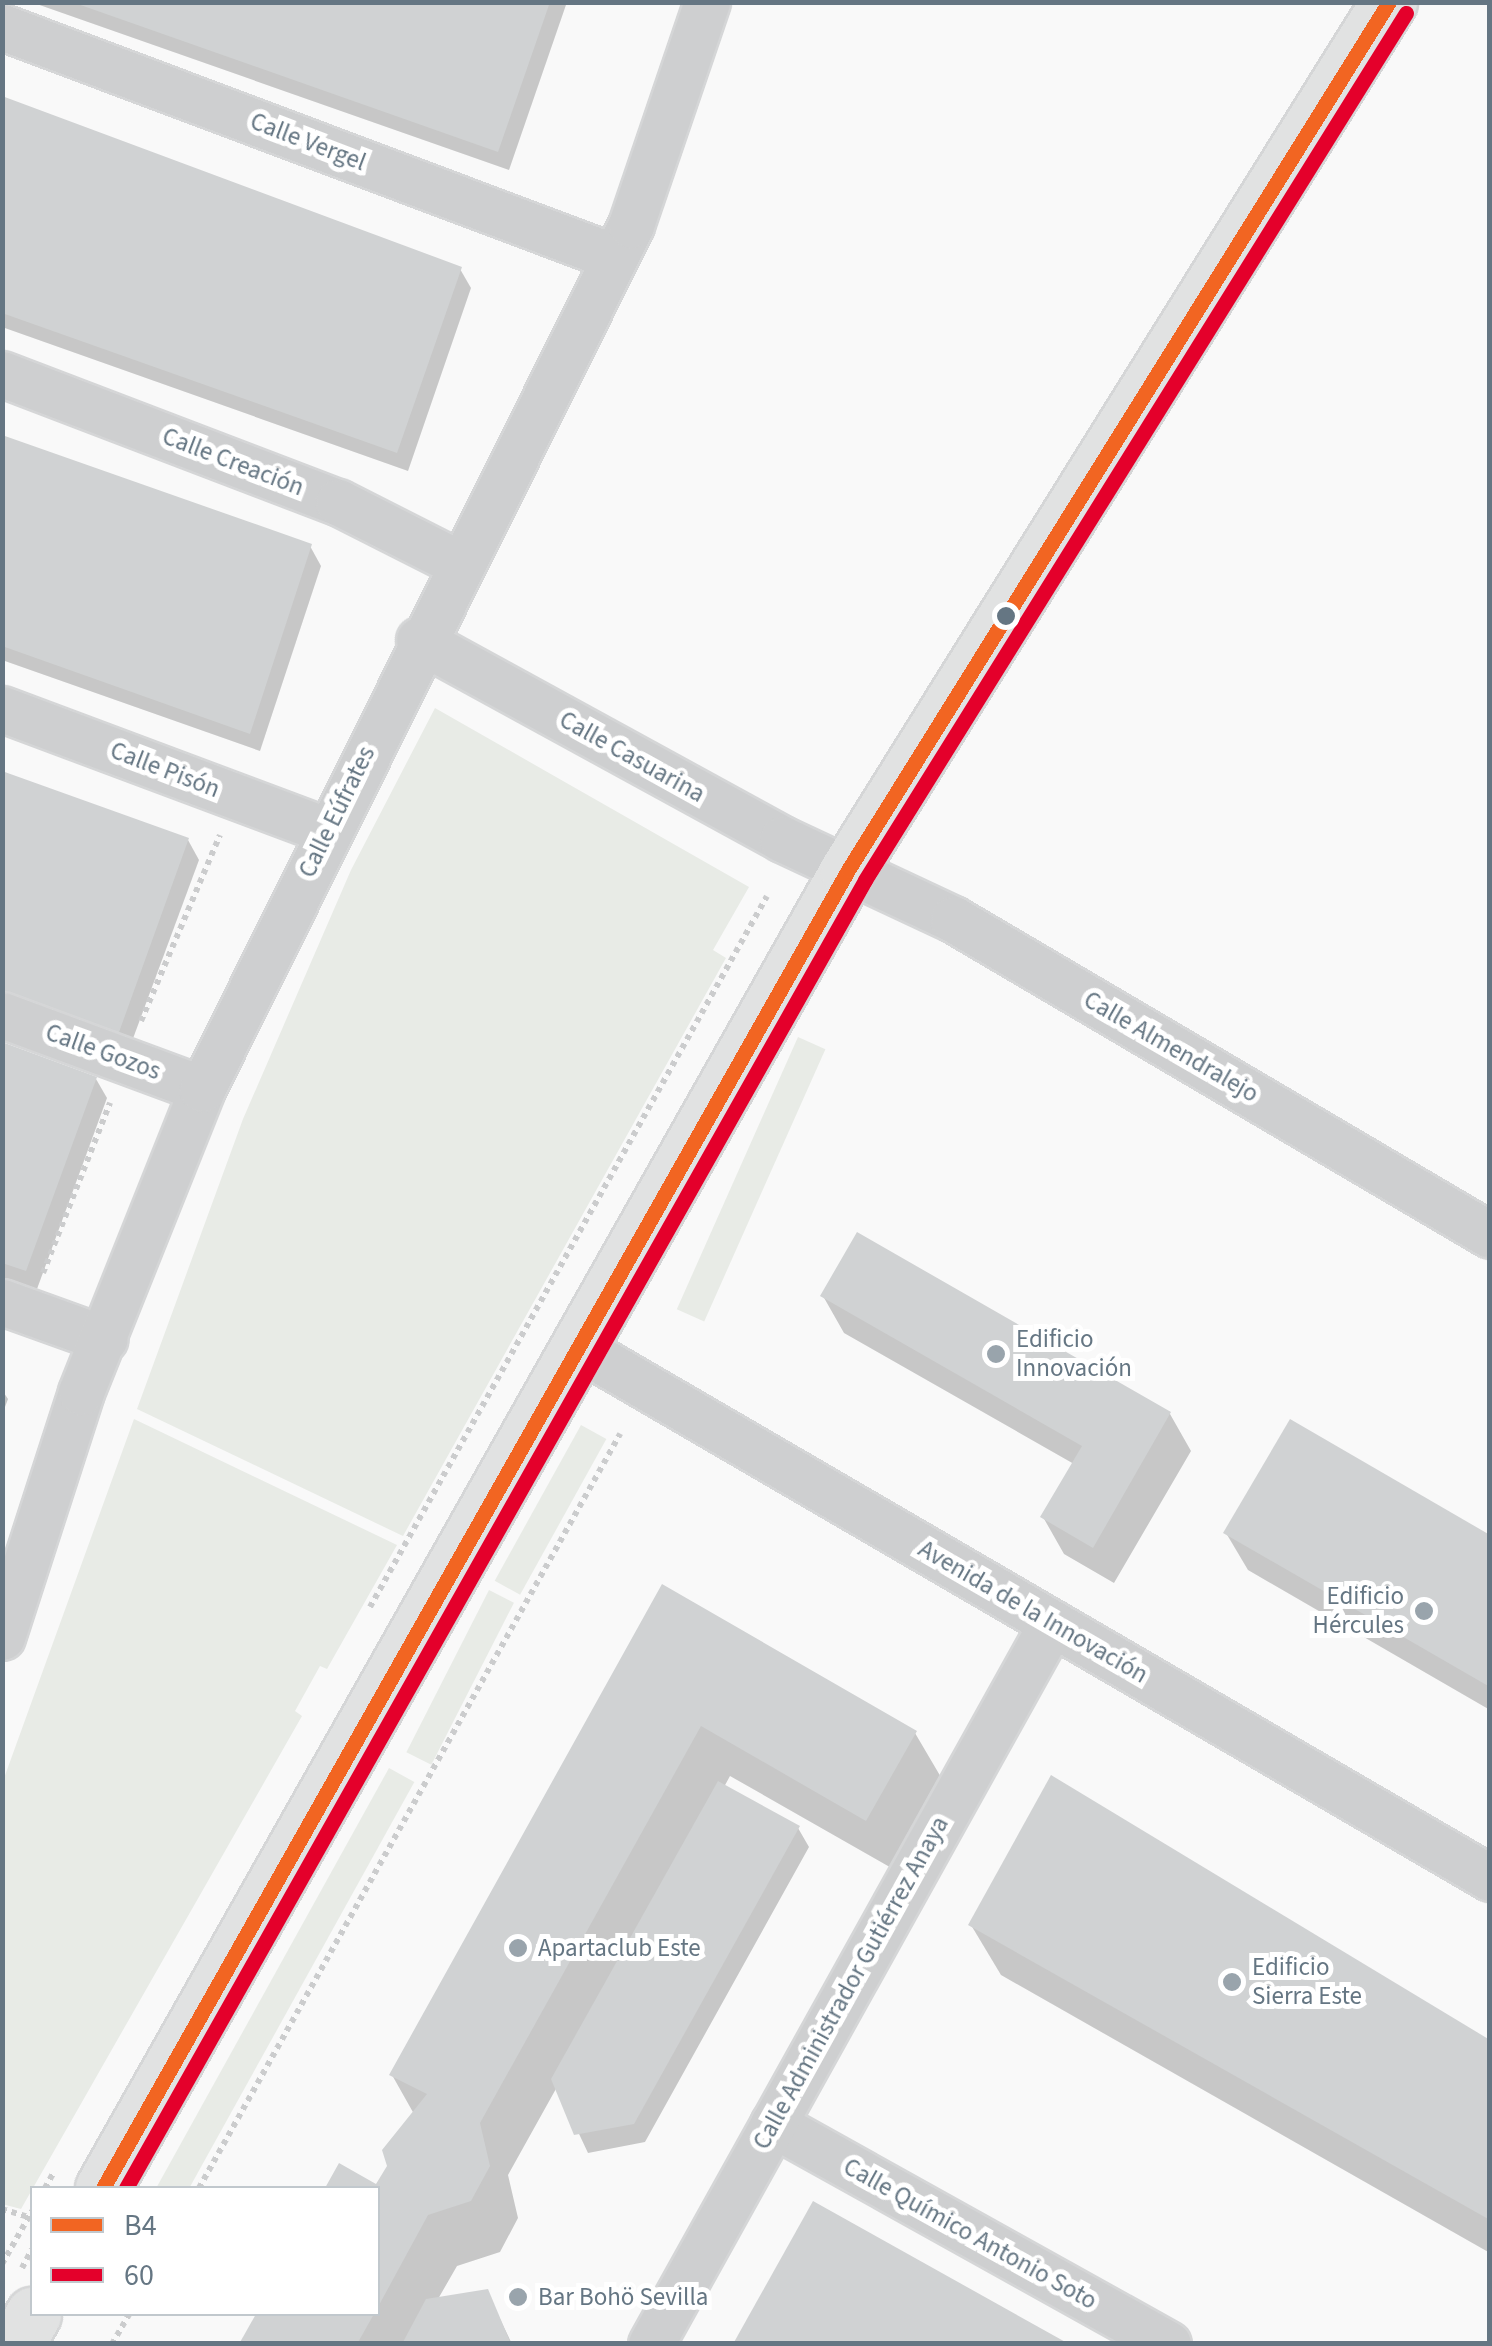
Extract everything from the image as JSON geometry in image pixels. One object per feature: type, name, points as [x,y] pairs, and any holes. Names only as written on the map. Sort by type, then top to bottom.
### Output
[{"type":"main road","points":[[84,2171],[576,1346],[848,870],[1388,2]]},
{"type":"main road","points":[[16,2344],[32,2316]]},
{"type":"street","name":"Calle Eúfrates","points":[[4,1628],[105,1339],[202,1089],[418,640],[614,257],[707,2]]},
{"type":"street","name":"Calle Vergel","points":[[2,27],[614,257]]},
{"type":"street","name":"Calle Creación","points":[[2,374],[338,502],[458,563]]},
{"type":"street","name":"Calle Casuarina","points":[[418,640],[848,870]]},
{"type":"street","name":"Calle Pisón","points":[[2,709],[328,831]]},
{"type":"street","name":"Calle Almendralejo","points":[[848,870],[953,919],[1490,1234]]},
{"type":"street","name":"Calle Gozos","points":[[2,1015],[202,1089]]},
{"type":"street","points":[[2,1302],[105,1339]]},
{"type":"street","name":"Avenida de la Innovación","points":[[576,1346],[1490,1878]]},
{"type":"street","name":"Calle Administrador Gutiérrez Anaya","points":[[650,2344],[1052,1623]]},
{"type":"street","name":"Calle Químico Antonio Soto","points":[[773,2124],[1168,2344]]},
{"type":"path","points":[[362,1620],[767,896]]},
{"type":"path","points":[[200,2186],[620,1434]]},
{"type":"path","points":[[50,2186],[84,2171]]},
{"type":"path","points":[[2,2209],[30,2214]]},
{"type":"path","points":[[2,2264],[30,2216]]},
{"type":"path","points":[[112,2344],[128,2316]]},
{"type":"shaded area","points":[[435,708],[749,887],[713,950],[726,958],[403,1536],[137,1409],[243,1119],[351,870]]},
{"type":"shaded area","points":[[798,1037],[825,1049],[704,1321],[677,1309]]},
{"type":"shaded area","points":[[134,1419],[397,1545],[327,1669],[320,1666],[295,1711],[302,1716],[34,2186],[30,2186],[21,2209],[2,2204],[3,1781]]},
{"type":"shaded area","points":[[581,1425],[606,1439],[520,1595],[495,1581]]},
{"type":"shaded area","points":[[489,1590],[514,1603],[431,1765],[406,1752]]},
{"type":"shaded area","points":[[389,1768],[414,1782],[190,2186],[157,2186]]},
{"type":"building","points":[[72,2],[550,2],[498,152]]},
{"type":"building","points":[[2,96],[462,267],[397,453],[2,313]]},
{"type":"building","points":[[2,435],[312,544],[250,734],[2,646]]},
{"type":"building","points":[[2,771],[189,838],[118,1035],[2,993]]},
{"type":"building","points":[[2,1042],[97,1077],[26,1271],[2,1263]]},
{"type":"building","name":"Edificio Innovación","points":[[857,1232],[1171,1412],[1093,1548],[1040,1517],[1082,1446],[820,1296]]},
{"type":"building","name":"Edificio Hércules","points":[[1290,1419],[1490,1535],[1490,1687],[1223,1533]]},
{"type":"building","name":"Apartaclub Este","points":[[662,1584],[917,1731],[866,1821],[701,1726],[480,2123],[490,2166],[471,2201],[428,2215],[380,2303],[380,2186],[326,2186],[339,2163],[376,2184],[387,2166],[382,2150],[427,2094],[389,2075]]},
{"type":"building","name":"Edificio Sierra Este","points":[[1051,1775],[1490,2040],[1490,2220],[968,1925]]},
{"type":"building","points":[[718,1781],[800,1826],[634,2124],[574,2135],[551,2079]]},
{"type":"building","points":[[813,2201],[1069,2344],[733,2344]]},
{"type":"building","points":[[488,2289],[511,2344],[402,2344],[426,2299]]},
{"type":"building","points":[[255,2316],[373,2316],[357,2344],[239,2344]]},
{"type":"transit line","name":"B4","points":[[104,2186],[848,870],[1389,2]]},
{"type":"transit line","name":"60","points":[[127,2186],[865,880],[1406,13]]},
{"type":"place","name":"Edificio Innovación","points":[[996,1354]]},
{"type":"place","name":"Edificio Hércules","points":[[1424,1611]]},
{"type":"place","name":"Apartaclub Este","points":[[518,1948]]},
{"type":"place","name":"Edificio Sierra Este","points":[[1232,1982]]},
{"type":"place","name":"Bar Bohö Sevilla","points":[[518,2297]]}]
